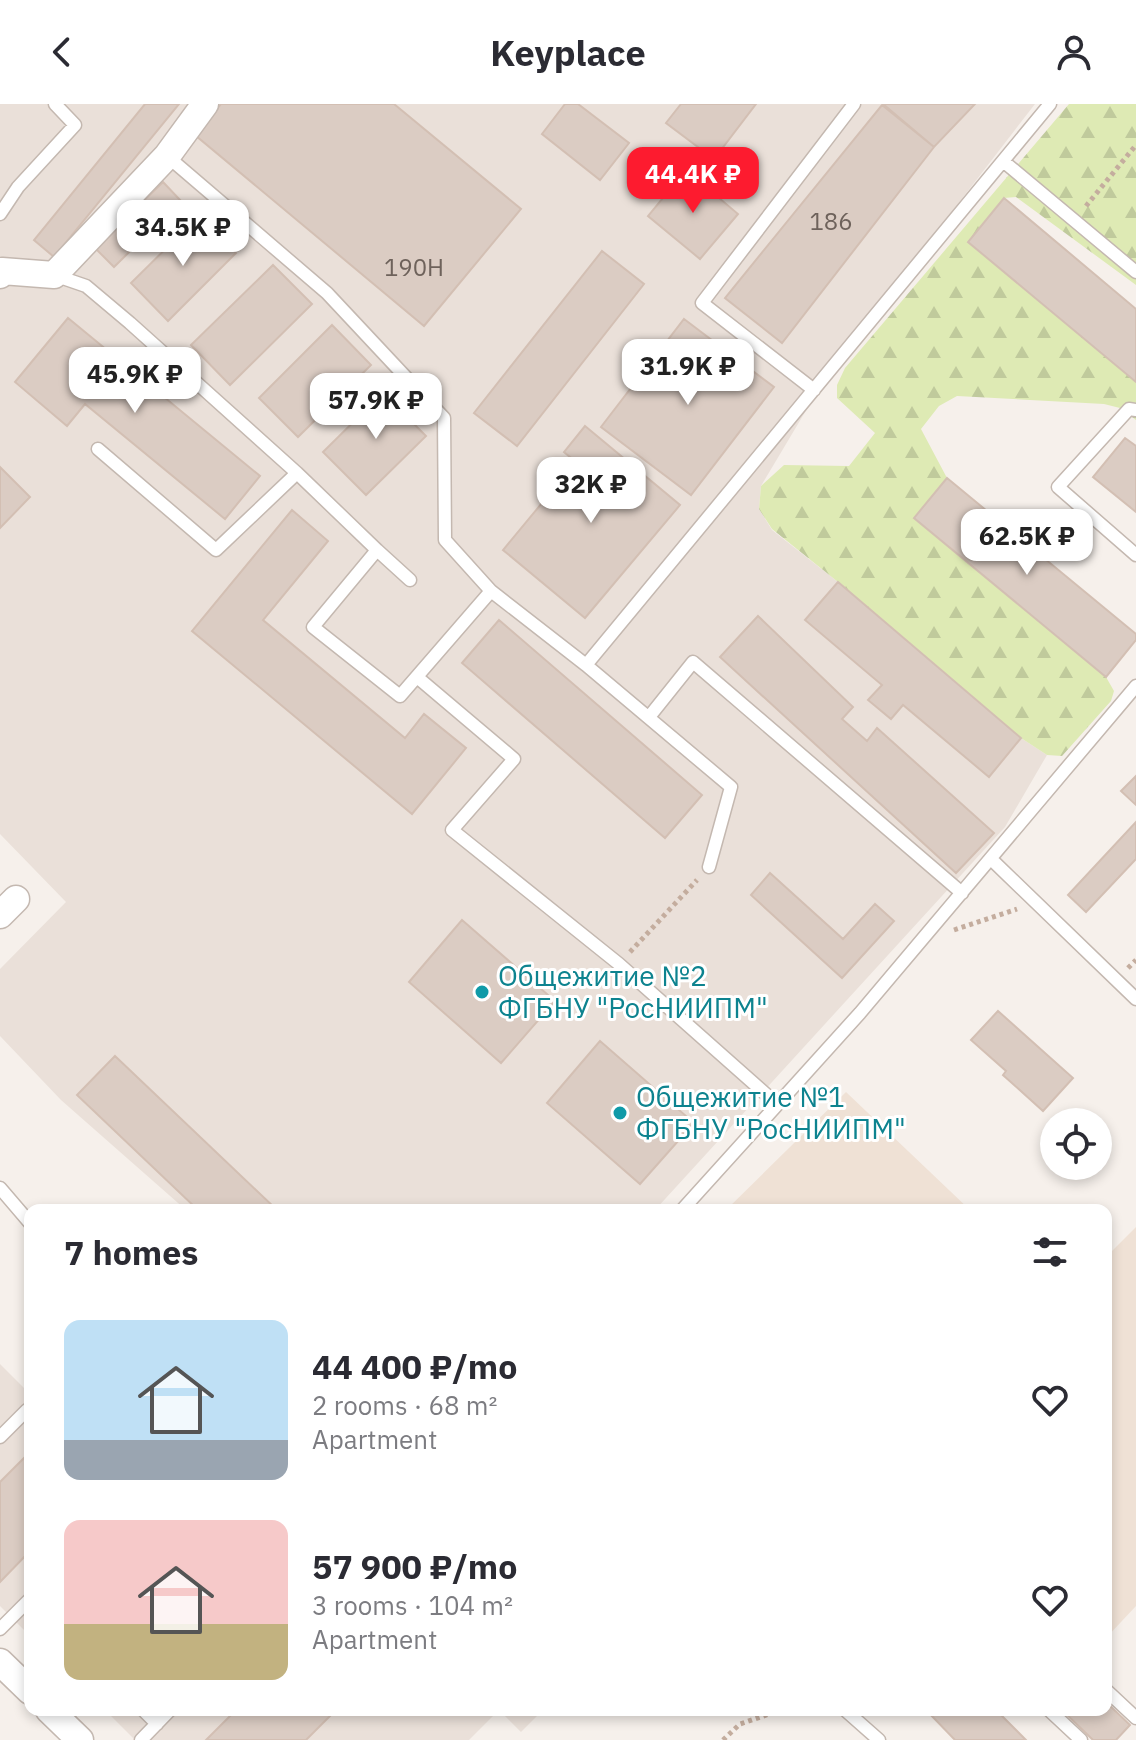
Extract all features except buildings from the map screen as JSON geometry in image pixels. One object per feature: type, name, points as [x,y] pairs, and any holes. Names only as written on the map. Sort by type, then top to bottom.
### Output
[{"type":"street","points":[[1,271],[54,275],[167,156],[205,104]]},
{"type":"street","points":[[0,1662],[24,1685]]},
{"type":"street","points":[[55,1716],[80,1740]]},
{"type":"lane","points":[[0,214],[18,187],[75,125],[55,104]]},
{"type":"lane","points":[[814,390],[702,303],[854,104]]},
{"type":"lane","points":[[586,665],[1050,104]]},
{"type":"lane","points":[[167,156],[327,293],[444,418],[445,540],[491,591],[586,665],[731,787],[709,867]]},
{"type":"lane","points":[[1003,161],[1136,272]]},
{"type":"lane","points":[[54,275],[86,286],[130,323],[297,473],[410,580]]},
{"type":"lane","points":[[1136,410],[1129,409],[1058,487],[1136,555]]},
{"type":"lane","points":[[98,449],[216,550],[297,473]]},
{"type":"lane","points":[[377,550],[313,627],[400,696],[491,591]]},
{"type":"lane","points":[[649,717],[693,662],[962,893]]},
{"type":"lane","points":[[417,677],[514,759],[452,830],[619,964],[777,1104]]},
{"type":"lane","points":[[687,1204],[860,1013],[1136,686]]},
{"type":"lane","points":[[991,859],[1136,999]]},
{"type":"lane","points":[[0,1188],[24,1216]]},
{"type":"lane","points":[[0,1437],[24,1413]]},
{"type":"lane","points":[[0,1629],[24,1605]]},
{"type":"lane","points":[[1112,1696],[1136,1718]]},
{"type":"lane","points":[[149,1716],[157,1724]]},
{"type":"lane","points":[[141,1740],[164,1716]]},
{"type":"lane","points":[[852,1716],[879,1740]]},
{"type":"lane","points":[[1055,1716],[1081,1740]]},
{"type":"path","points":[[1074,221],[1136,145]]},
{"type":"path","points":[[619,964],[709,867]]},
{"type":"path","points":[[929,931],[952,931],[1035,901]]},
{"type":"path","points":[[723,1740],[740,1724],[763,1716]]},
{"type":"shaded area","points":[[0,104],[1035,104],[832,367],[761,486],[759,509],[772,530],[838,582],[1021,738],[1047,755],[1005,827],[660,1204],[179,1204],[61,1100],[0,1036],[0,969],[66,902],[0,834]]},
{"type":"shaded area","points":[[846,1092],[964,1204],[732,1204]]},
{"type":"shaded area","points":[[1136,1227],[1136,1606],[1112,1632],[1112,1251]]},
{"type":"shaded area","points":[[0,1364],[24,1388],[24,1630],[0,1606]]},
{"type":"shaded area","points":[[111,1716],[493,1716],[469,1740],[135,1740]]},
{"type":"shaded area","points":[[505,1716],[537,1716],[521,1732]]},
{"type":"green space","points":[[1069,104],[1136,104],[1136,285],[1016,197],[1004,198],[1136,382],[1136,420],[1120,408],[1104,404],[957,396],[939,406],[921,429],[947,478],[914,518],[1106,677],[1114,691],[1111,701],[1062,756],[1047,755],[1021,738],[772,529],[759,509],[761,486],[784,465],[849,466],[875,433],[837,398],[837,385],[845,368]]},
{"type":"place","name":"Общежитие №2 ФГБНУ \"РосНИИПМ\"","points":[[482,992]]},
{"type":"place","name":"Общежитие №1 ФГБНУ \"РосНИИПМ\"","points":[[620,1113]]}]
